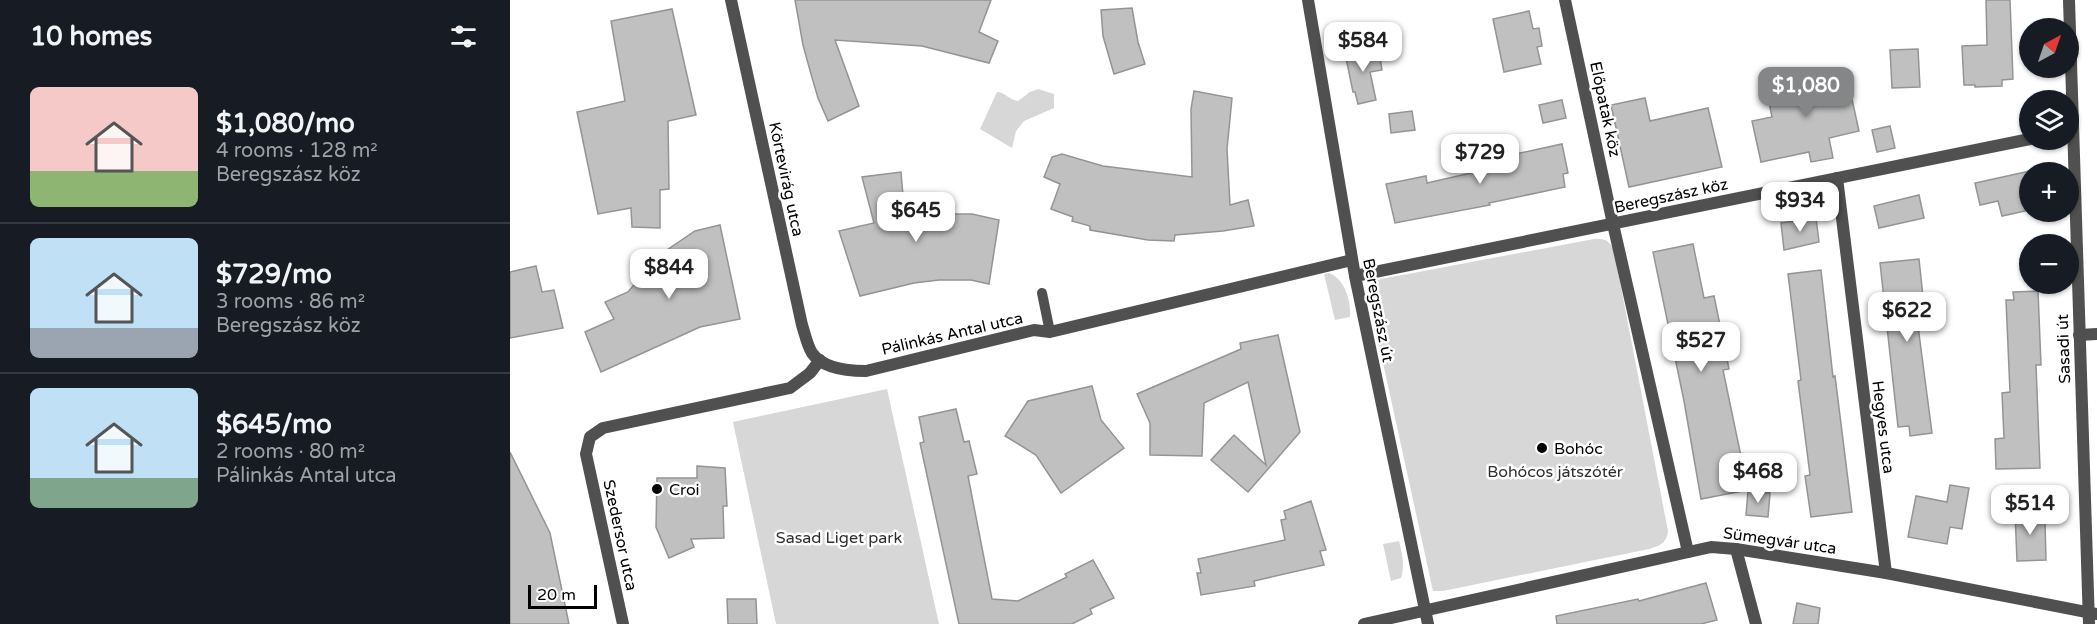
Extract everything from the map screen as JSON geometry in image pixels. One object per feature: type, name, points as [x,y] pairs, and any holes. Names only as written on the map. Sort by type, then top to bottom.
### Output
[{"type":"street","name":"Körtevirág utca","points":[[731,0],[802,325],[812,352],[820,360]]},
{"type":"street","name":"Beregszász út","points":[[1308,0],[1355,276],[1428,624]]},
{"type":"street","name":"Előpatak köz","points":[[1565,0],[1613,224],[1688,552]]},
{"type":"street","name":"Sasadi út","points":[[2069,0],[2070,90]]},
{"type":"street","name":"Beregszász köz","points":[[1355,276],[2019,141]]},
{"type":"street","name":"Sasadi út","points":[[2071,150],[2092,617]]},
{"type":"street","name":"Hegyes utca","points":[[1837,178],[1886,573]]},
{"type":"street","name":"Pálinkás Antal utca","points":[[820,360],[851,371],[866,371],[1034,330],[1050,332],[1352,260]]},
{"type":"street","points":[[2079,335],[2097,334]]},
{"type":"street","name":"Szedersor utca","points":[[623,624],[586,453],[590,437],[603,428],[790,388],[810,373],[820,360]]},
{"type":"street","name":"Sümegvár utca","points":[[1364,624],[1711,547],[1886,573],[2092,617]]},
{"type":"street","points":[[1736,549],[1756,624]]},
{"type":"lane","points":[[1042,293],[1050,332]]},
{"type":"green space","points":[[1038,89],[1054,94],[1054,108],[1024,121],[1016,131],[1012,148],[980,129],[997,92],[1018,101]]},
{"type":"green space","name":"Bohócos játszótér","points":[[1594,239],[1607,241],[1614,251],[1668,531],[1666,538],[1659,545],[1649,549],[1443,591],[1433,591],[1369,299],[1371,287],[1381,279]]},
{"type":"green space","points":[[1329,273],[1339,280],[1346,291],[1350,317],[1335,320],[1324,274]]},
{"type":"green space","name":"Sasad Liget park","points":[[887,389],[939,624],[776,624],[733,422]]},
{"type":"green space","points":[[1399,541],[1403,569],[1401,578],[1391,581],[1383,544]]},
{"type":"building","points":[[795,0],[991,0],[979,32],[998,41],[989,63],[922,46],[835,40],[859,106],[828,121],[818,98],[803,45]]},
{"type":"building","points":[[1986,0],[2010,0],[2013,79],[2002,80],[2002,86],[1964,85],[1962,46],[1987,45]]},
{"type":"building","points":[[1132,8],[1138,42],[1145,64],[1114,74],[1103,36],[1101,10]]},
{"type":"building","points":[[672,9],[696,115],[668,121],[669,189],[660,190],[660,228],[632,227],[631,208],[598,214],[577,112],[625,101],[611,21]]},
{"type":"building","points":[[1529,11],[1533,29],[1539,28],[1542,46],[1537,47],[1541,64],[1504,72],[1493,19]]},
{"type":"building","points":[[1378,47],[1382,70],[1370,72],[1376,100],[1358,104],[1355,92],[1353,92],[1345,53]]},
{"type":"building","points":[[1918,49],[1920,87],[1892,88],[1890,50]]},
{"type":"building","points":[[1836,70],[1837,73],[1846,72],[1859,131],[1829,138],[1833,158],[1811,162],[1809,152],[1761,162],[1752,121],[1772,117],[1766,88],[1816,78],[1815,75]]},
{"type":"building","points":[[1194,91],[1232,98],[1227,149],[1230,205],[1248,200],[1254,226],[1175,235],[1174,241],[1148,240],[1090,230],[1090,226],[1072,221],[1073,217],[1051,209],[1060,184],[1044,177],[1052,157],[1062,154],[1103,166],[1192,177],[1191,109]]},
{"type":"building","points":[[1645,98],[1650,121],[1708,108],[1722,167],[1629,187],[1611,105]]},
{"type":"building","points":[[1562,100],[1566,118],[1543,123],[1539,105]]},
{"type":"building","points":[[1412,111],[1415,130],[1391,133],[1389,114]]},
{"type":"building","points":[[1890,126],[1895,148],[1877,152],[1872,130]]},
{"type":"building","points":[[1562,144],[1568,173],[1563,174],[1565,187],[1489,203],[1490,205],[1395,223],[1386,184],[1426,176],[1427,183],[1471,173],[1469,164]]},
{"type":"building","points":[[901,172],[905,220],[947,214],[972,214],[999,220],[989,284],[971,280],[939,280],[914,283],[860,296],[839,231],[874,223],[862,177]]},
{"type":"building","points":[[2019,173],[2019,212],[2002,216],[1998,201],[1980,205],[1975,183]]},
{"type":"building","points":[[1919,195],[1924,218],[1879,228],[1874,206]]},
{"type":"building","points":[[1816,218],[1819,242],[1784,250],[1781,223]]},
{"type":"building","points":[[720,225],[740,319],[700,327],[601,372],[585,332],[614,319],[605,302],[628,292],[658,256],[695,231]]},
{"type":"building","points":[[1693,244],[1704,298],[1714,296],[1729,369],[1723,370],[1748,490],[1701,499],[1684,401],[1653,252]]},
{"type":"building","points":[[1919,259],[1926,325],[1918,326],[1932,433],[1910,436],[1909,426],[1898,427],[1880,263]]},
{"type":"building","points":[[536,266],[542,292],[554,290],[563,328],[510,338],[510,272]]},
{"type":"building","points":[[1821,270],[1852,512],[1811,517],[1805,476],[1810,475],[1788,274]]},
{"type":"building","points":[[2013,292],[2038,294],[2041,365],[2036,365],[2040,468],[1996,469],[1995,439],[2004,438],[2002,393],[2010,392],[2006,300],[2014,300]]},
{"type":"building","points":[[1278,335],[1300,432],[1248,492],[1211,460],[1234,435],[1266,465],[1248,382],[1204,403],[1202,456],[1150,455],[1150,423],[1137,394],[1241,349],[1240,343]]},
{"type":"building","points":[[1092,386],[1101,420],[1124,448],[1061,493],[1036,455],[1005,436],[1028,401]]},
{"type":"building","points":[[956,409],[964,442],[969,441],[977,474],[968,476],[992,599],[1018,601],[1067,577],[1065,574],[1093,560],[1114,598],[1090,609],[1092,614],[1072,624],[959,624],[920,443],[924,442],[919,417]]},
{"type":"building","points":[[510,452],[550,533],[569,624],[510,624]]},
{"type":"building","points":[[697,466],[725,468],[727,506],[723,506],[724,538],[691,539],[694,547],[669,558],[656,527],[657,478],[697,478]]},
{"type":"building","points":[[1950,485],[1969,488],[1962,529],[1950,527],[1947,544],[1908,537],[1916,496],[1947,502]]},
{"type":"building","points":[[1748,491],[1770,493],[1768,517],[1746,515]]},
{"type":"building","points":[[1311,501],[1326,550],[1320,551],[1324,565],[1254,581],[1255,586],[1201,595],[1197,573],[1201,573],[1198,559],[1285,540],[1281,520],[1286,519],[1284,511]]},
{"type":"building","points":[[2041,511],[2041,522],[2045,522],[2046,560],[2017,561],[2015,512]]},
{"type":"building","points":[[1706,583],[1717,620],[1701,624],[1557,624],[1556,616],[1638,599],[1639,601]]},
{"type":"building","points":[[727,599],[756,599],[757,624],[728,624]]},
{"type":"building","points":[[1797,603],[1820,608],[1818,624],[1793,624]]},
{"type":"place","name":"Bohóc","points":[[1542,448]]},
{"type":"place","name":"Croi","points":[[657,489]]}]
